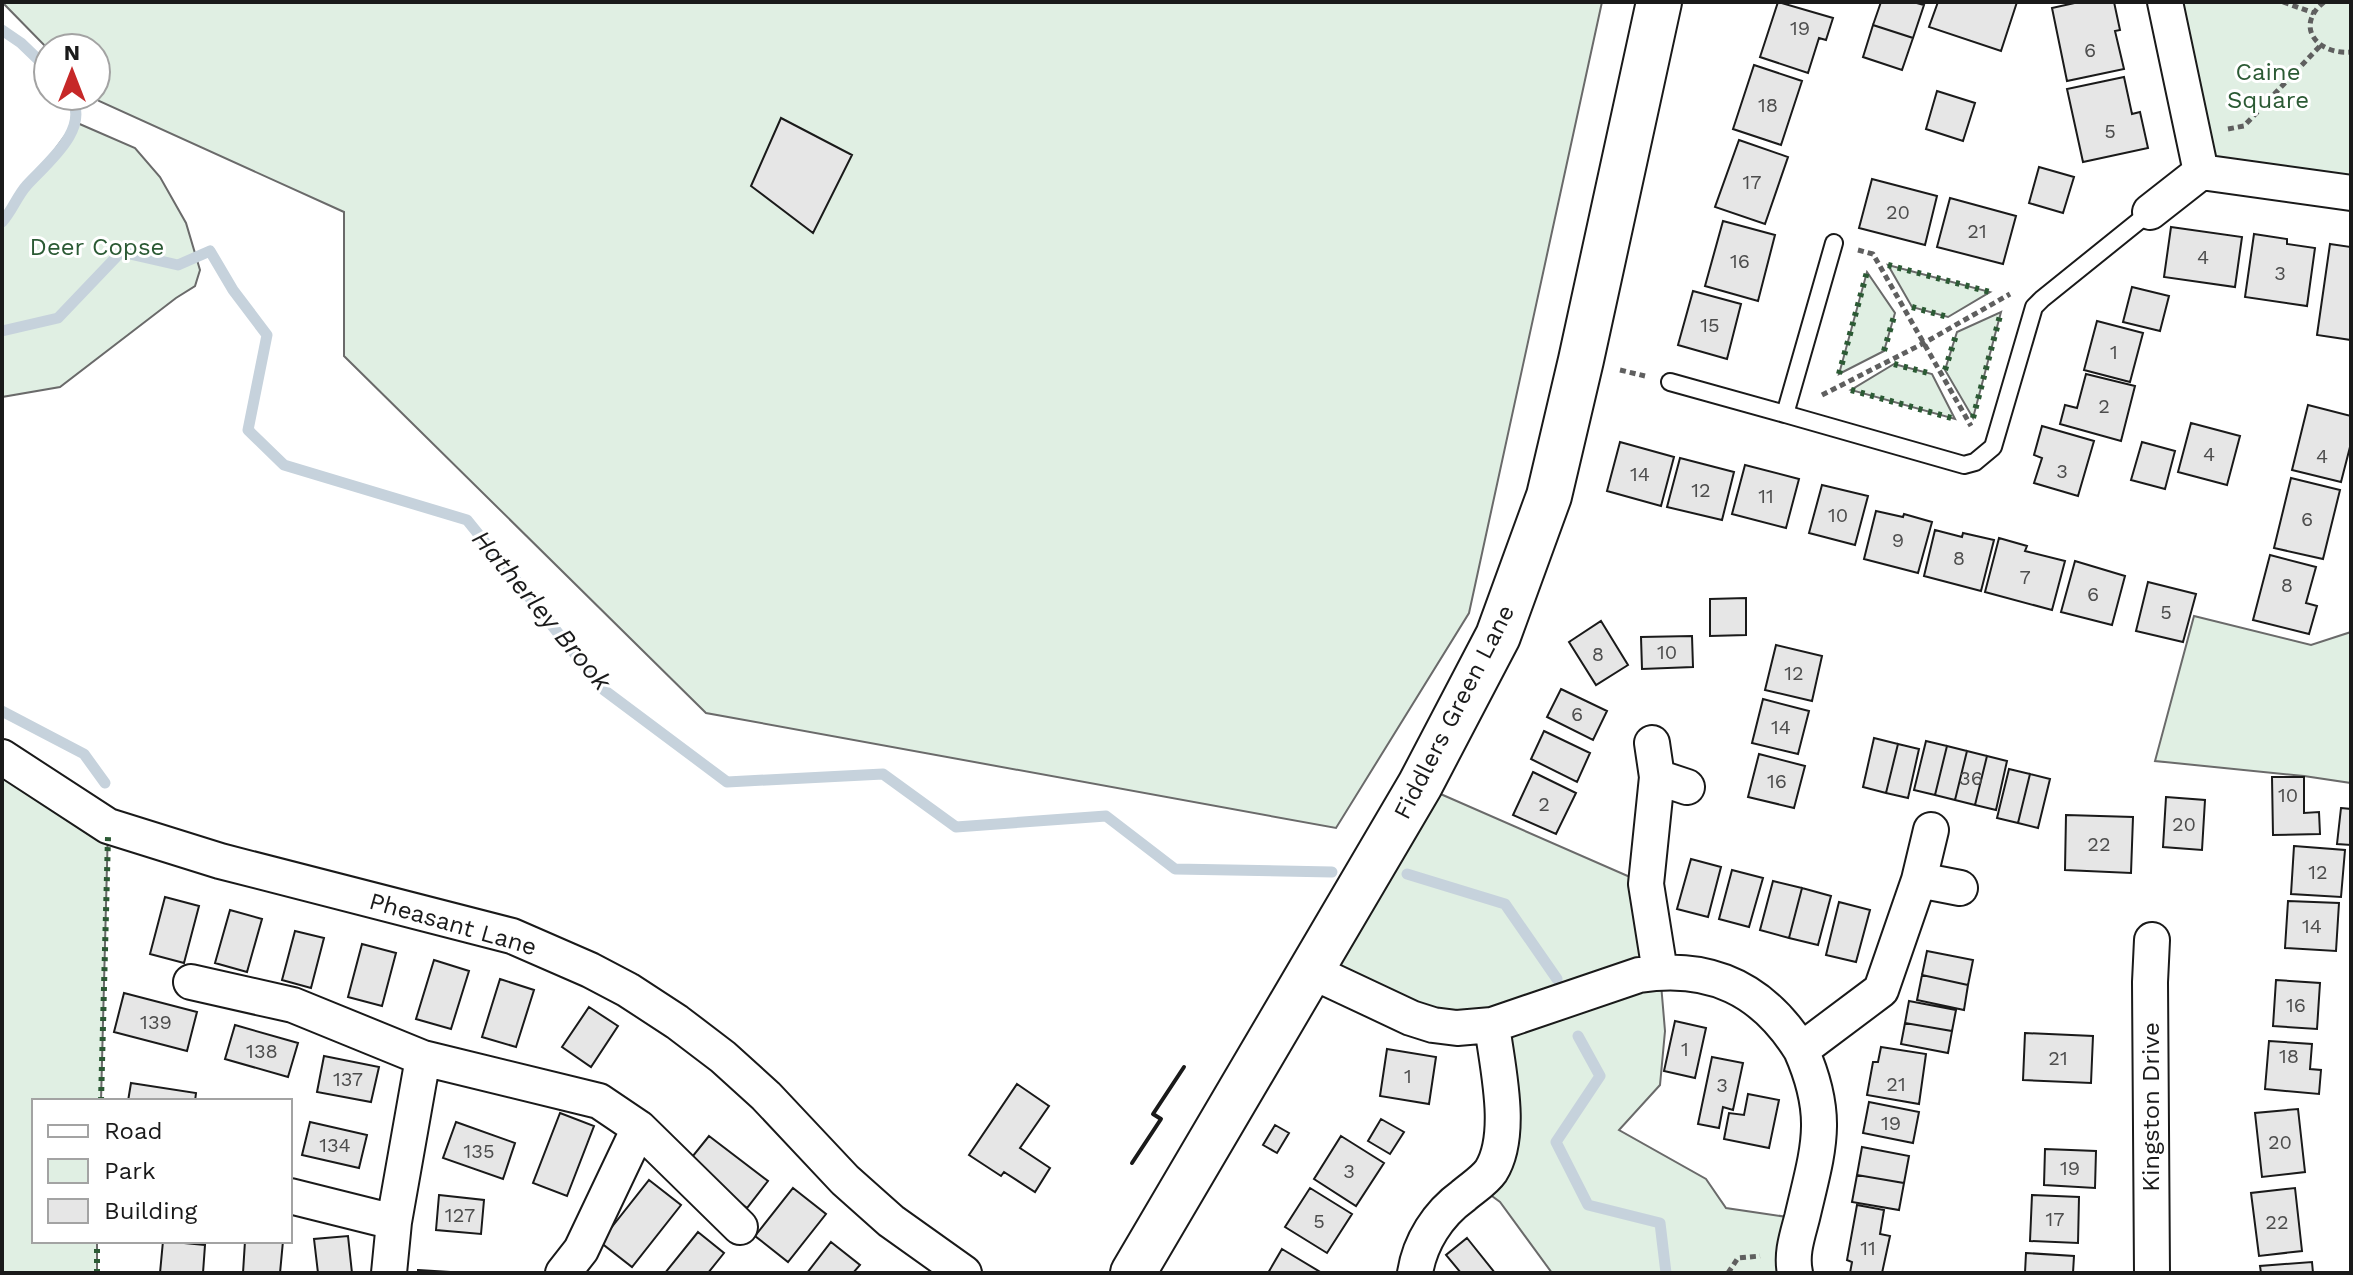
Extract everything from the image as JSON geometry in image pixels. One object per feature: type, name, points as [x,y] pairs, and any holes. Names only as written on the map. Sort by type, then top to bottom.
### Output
[{"type":"street","name":"Fiddlers Green Lane","points":[[1133,1273],[1420,785],[1498,636],[1549,496],[1659,2]]},
{"type":"street","points":[[2165,2],[2201,172]]},
{"type":"street","points":[[2150,212],[2201,172],[2351,193]]},
{"type":"street","points":[[1652,743],[1672,782],[1646,884],[1660,972]]},
{"type":"street","name":"Pheasant Lane","points":[[2,757],[108,826],[220,861],[512,936],[628,990],[723,1057],[766,1096],[845,1180],[891,1221],[964,1273]]},
{"type":"street","points":[[1801,1050],[1881,990],[1919,880],[1931,830]]},
{"type":"street","points":[[1919,880],[1960,888]]},
{"type":"street","name":"Kingston Drive","points":[[2152,940],[2152,1273]]},
{"type":"street","points":[[1311,971],[1422,1022],[1457,1028],[1492,1025],[1639,975],[1660,972],[1706,975],[1749,994],[1779,1019],[1801,1050],[1818,1095],[1821,1132],[1793,1252],[1795,1273]]},
{"type":"street","points":[[191,982],[293,1005],[423,1058],[599,1101],[639,1128],[740,1227]]},
{"type":"street","points":[[1415,1273],[1433,1227],[1453,1204],[1489,1174],[1497,1159],[1503,1120],[1492,1025]]},
{"type":"street","points":[[389,1273],[394,1222],[423,1058]]},
{"type":"street","points":[[563,1273],[581,1250],[639,1128]]},
{"type":"street","points":[[292,1196],[394,1222]]},
{"type":"lane","points":[[1670,382],[1953,463],[1964,465],[1975,462],[1993,447],[2034,307],[2150,212]]},
{"type":"lane","points":[[1785,414],[1834,243]]},
{"type":"path","points":[[2283,2],[2314,13]]},
{"type":"path","points":[[2324,2],[2314,13],[2311,23],[2314,39],[2320,46],[2340,53],[2351,52]]},
{"type":"path","points":[[2194,135],[2244,126],[2320,46]]},
{"type":"path","points":[[1834,243],[1873,254],[1987,454]]},
{"type":"path","points":[[1785,414],[1924,343],[2012,292],[2042,299]]},
{"type":"path","points":[[1581,360],[1670,382]]},
{"type":"green space","points":[[2,2],[1602,2],[1469,613],[1336,828],[706,713],[344,356],[344,212],[112,107],[112,32],[32,33]]},
{"type":"green space","name":"Caine Square","points":[[2165,2],[2351,2],[2351,193],[2201,172]]},
{"type":"green space","name":"Deer Copse","points":[[75,122],[135,148],[160,177],[186,223],[200,270],[195,286],[60,387],[2,397],[2,222]]},
{"type":"green space","points":[[1888,265],[1990,292],[1948,317],[1912,307]]},
{"type":"green space","points":[[1867,272],[1895,313],[1884,351],[1839,374]]},
{"type":"green space","points":[[2001,312],[1973,418],[1945,370],[1957,332]]},
{"type":"green space","points":[[1894,364],[1932,374],[1955,419],[1851,390]]},
{"type":"green space","points":[[2194,616],[2311,645],[2351,632],[2351,783],[2155,761]]},
{"type":"green space","points":[[2,757],[108,826],[101,1099],[32,1099],[32,1243],[97,1243],[97,1273],[2,1273]]},
{"type":"green space","points":[[1420,785],[1646,884],[1660,972],[1665,1031],[1660,1085],[1619,1130],[1706,1179],[1726,1208],[1801,1219],[1795,1273],[1552,1273],[1500,1202],[1477,1185],[1489,1174],[1492,1025],[1311,971]]},
{"type":"building","points":[[1778,2],[1833,18],[1826,40],[1819,38],[1808,73],[1760,57]]},
{"type":"building","points":[[1881,2],[1924,5],[1913,38],[1873,25]]},
{"type":"building","points":[[1938,2],[2017,2],[2001,51],[1929,27]]},
{"type":"building","points":[[2079,2],[2114,2],[2120,30],[2115,31],[2124,69],[2067,81],[2052,8]]},
{"type":"building","points":[[1873,25],[1913,38],[1902,70],[1863,57]]},
{"type":"building","points":[[1754,65],[1802,81],[1781,145],[1733,129]]},
{"type":"building","points":[[2124,77],[2132,114],[2140,112],[2148,148],[2083,162],[2067,89]]},
{"type":"building","points":[[1937,91],[1975,103],[1963,141],[1926,129]]},
{"type":"building","points":[[781,118],[852,155],[813,233],[751,186]]},
{"type":"building","points":[[1739,140],[1788,157],[1765,224],[1715,207]]},
{"type":"building","points":[[2039,167],[2074,177],[2063,213],[2029,203]]},
{"type":"building","points":[[1872,179],[1937,196],[1925,245],[1859,228]]},
{"type":"building","points":[[1950,198],[2016,216],[2003,264],[1937,247]]},
{"type":"building","points":[[1723,221],[1775,235],[1758,301],[1705,286]]},
{"type":"building","points":[[2171,227],[2242,237],[2235,287],[2164,277]]},
{"type":"building","points":[[2254,234],[2287,239],[2287,244],[2315,248],[2307,306],[2245,297]]},
{"type":"building","points":[[2330,244],[2351,247],[2351,340],[2317,335]]},
{"type":"building","points":[[2132,287],[2169,296],[2160,331],[2123,322]]},
{"type":"building","points":[[1693,291],[1741,304],[1727,359],[1678,345]]},
{"type":"building","points":[[2097,321],[2143,333],[2130,382],[2084,370]]},
{"type":"building","points":[[2086,374],[2135,386],[2121,441],[2060,424],[2065,405],[2077,408]]},
{"type":"building","points":[[2308,405],[2351,416],[2351,443],[2341,482],[2292,470]]},
{"type":"building","points":[[2191,423],[2240,436],[2227,485],[2178,472]]},
{"type":"building","points":[[2042,426],[2094,441],[2078,496],[2034,483],[2042,458],[2034,455]]},
{"type":"building","points":[[1620,442],[1674,457],[1661,506],[1607,491]]},
{"type":"building","points":[[2142,442],[2175,451],[2165,489],[2131,480]]},
{"type":"building","points":[[1680,458],[1734,472],[1722,520],[1667,507]]},
{"type":"building","points":[[1745,465],[1799,479],[1786,528],[1732,514]]},
{"type":"building","points":[[2291,478],[2340,490],[2323,559],[2274,548]]},
{"type":"building","points":[[1822,485],[1868,496],[1855,545],[1809,533]]},
{"type":"building","points":[[1876,511],[1903,517],[1904,514],[1932,522],[1918,573],[1864,559]]},
{"type":"building","points":[[1935,530],[1994,540],[1981,591],[1924,576]]},
{"type":"building","points":[[1999,538],[2027,546],[2025,551],[2065,561],[2052,610],[1985,592]]},
{"type":"building","points":[[2270,555],[2316,567],[2306,603],[2317,606],[2309,634],[2253,620]]},
{"type":"building","points":[[2075,561],[2125,576],[2112,625],[2061,612]]},
{"type":"building","points":[[2148,582],[2196,594],[2183,642],[2136,631]]},
{"type":"building","points":[[1746,598],[1746,635],[1710,636],[1710,599]]},
{"type":"building","points":[[1601,621],[1628,665],[1596,685],[1569,642]]},
{"type":"building","points":[[1692,636],[1693,667],[1642,669],[1641,637]]},
{"type":"building","points":[[1776,645],[1822,656],[1812,701],[1765,690]]},
{"type":"building","points":[[1561,689],[1607,711],[1593,740],[1547,717]]},
{"type":"building","points":[[1763,699],[1809,711],[1798,754],[1752,743]]},
{"type":"building","points":[[1544,731],[1590,753],[1577,782],[1531,759]]},
{"type":"building","points":[[1874,738],[1898,744],[1886,793],[1863,787]]},
{"type":"building","points":[[1926,741],[1947,746],[1935,795],[1914,790]]},
{"type":"building","points":[[1898,744],[1919,749],[1908,798],[1886,793]]},
{"type":"building","points":[[1947,746],[1967,751],[1955,800],[1935,795]]},
{"type":"building","points":[[1967,751],[1987,756],[1975,805],[1955,800]]},
{"type":"building","points":[[1759,754],[1805,766],[1794,808],[1748,797]]},
{"type":"building","points":[[1987,756],[2007,761],[1996,810],[1975,805]]},
{"type":"building","points":[[2009,769],[2030,774],[2018,823],[1997,818]]},
{"type":"building","points":[[1533,772],[1576,793],[1556,834],[1513,815]]},
{"type":"building","points":[[2030,774],[2050,779],[2038,828],[2018,823]]},
{"type":"building","points":[[2272,777],[2304,777],[2304,813],[2319,812],[2320,834],[2273,835]]},
{"type":"building","points":[[2166,797],[2205,800],[2202,850],[2163,847]]},
{"type":"building","points":[[2341,808],[2351,809],[2351,845],[2337,844]]},
{"type":"building","points":[[2066,815],[2133,817],[2131,873],[2065,870]]},
{"type":"building","points":[[2294,846],[2345,850],[2341,897],[2291,894]]},
{"type":"building","points":[[1691,859],[1721,867],[1708,917],[1677,909]]},
{"type":"building","points":[[1732,870],[1763,878],[1749,927],[1719,919]]},
{"type":"building","points":[[1773,881],[1802,888],[1789,938],[1760,930]]},
{"type":"building","points":[[1802,888],[1831,896],[1818,945],[1789,938]]},
{"type":"building","points":[[165,897],[199,906],[184,963],[150,954]]},
{"type":"building","points":[[2288,901],[2339,903],[2336,951],[2285,948]]},
{"type":"building","points":[[1839,902],[1870,910],[1856,962],[1826,955]]},
{"type":"building","points":[[230,910],[262,919],[247,972],[215,963]]},
{"type":"building","points":[[295,931],[324,938],[311,988],[282,980]]},
{"type":"building","points":[[362,944],[396,953],[382,1006],[348,997]]},
{"type":"building","points":[[1927,951],[1973,960],[1968,985],[1922,975]]},
{"type":"building","points":[[434,960],[469,971],[451,1029],[416,1019]]},
{"type":"building","points":[[1922,975],[1968,985],[1964,1010],[1917,1000]]},
{"type":"building","points":[[500,979],[534,990],[516,1047],[482,1037]]},
{"type":"building","points":[[2276,980],[2320,983],[2317,1029],[2273,1026]]},
{"type":"building","points":[[124,993],[197,1012],[187,1051],[114,1032]]},
{"type":"building","points":[[1909,1001],[1956,1010],[1952,1031],[1905,1023]]},
{"type":"building","points":[[589,1007],[618,1026],[591,1067],[562,1047]]},
{"type":"building","points":[[1675,1021],[1706,1028],[1695,1078],[1664,1071]]},
{"type":"building","points":[[1905,1023],[1952,1031],[1948,1053],[1901,1044]]},
{"type":"building","points":[[235,1025],[298,1043],[288,1077],[225,1059]]},
{"type":"building","points":[[2025,1033],[2093,1036],[2091,1083],[2023,1080]]},
{"type":"building","points":[[2269,1041],[2312,1044],[2310,1069],[2321,1070],[2319,1094],[2265,1089]]},
{"type":"building","points":[[1881,1047],[1926,1054],[1919,1104],[1867,1095],[1873,1062],[1878,1062]]},
{"type":"building","points":[[1387,1049],[1436,1057],[1429,1104],[1380,1096]]},
{"type":"building","points":[[324,1056],[379,1067],[371,1102],[317,1092]]},
{"type":"building","points":[[1712,1057],[1743,1063],[1733,1110],[1723,1107],[1719,1128],[1698,1124]]},
{"type":"building","points":[[131,1083],[196,1093],[195,1099],[128,1099]]},
{"type":"building","points":[[1017,1084],[1049,1106],[1020,1148],[1050,1168],[1035,1192],[1004,1172],[1001,1176],[969,1155]]},
{"type":"building","points":[[1748,1094],[1779,1100],[1769,1148],[1724,1139],[1729,1113],[1744,1115]]},
{"type":"building","points":[[1869,1102],[1919,1112],[1913,1143],[1863,1133]]},
{"type":"building","points":[[2298,1109],[2305,1172],[2262,1177],[2255,1113]]},
{"type":"building","points":[[560,1113],[594,1126],[567,1196],[533,1183]]},
{"type":"building","points":[[1381,1119],[1404,1132],[1390,1154],[1368,1141]]},
{"type":"building","points":[[310,1122],[367,1135],[359,1168],[302,1155]]},
{"type":"building","points":[[456,1122],[515,1143],[503,1179],[443,1158]]},
{"type":"building","points":[[1275,1125],[1289,1133],[1277,1153],[1263,1145]]},
{"type":"building","points":[[709,1136],[768,1181],[747,1208],[688,1162]]},
{"type":"building","points":[[1341,1136],[1384,1163],[1356,1206],[1314,1179]]},
{"type":"building","points":[[1862,1147],[1909,1156],[1904,1183],[1857,1175]]},
{"type":"building","points":[[2045,1149],[2096,1151],[2095,1188],[2044,1185]]},
{"type":"building","points":[[1857,1175],[1904,1183],[1899,1210],[1852,1202]]},
{"type":"building","points":[[649,1180],[681,1205],[632,1267],[600,1242]]},
{"type":"building","points":[[793,1188],[826,1214],[788,1262],[755,1236]]},
{"type":"building","points":[[1310,1188],[1352,1214],[1327,1253],[1285,1227]]},
{"type":"building","points":[[2295,1188],[2302,1251],[2259,1256],[2251,1193]]},
{"type":"building","points":[[439,1195],[484,1200],[481,1234],[436,1230]]},
{"type":"building","points":[[2032,1195],[2079,1197],[2078,1243],[2030,1241]]},
{"type":"building","points":[[1857,1205],[1884,1210],[1880,1234],[1890,1236],[1882,1273],[1850,1273],[1852,1262],[1847,1260]]},
{"type":"building","points":[[698,1232],[724,1253],[708,1273],[665,1273]]},
{"type":"building","points":[[348,1236],[352,1273],[318,1273],[314,1239]]},
{"type":"building","points":[[1467,1238],[1495,1273],[1461,1273],[1446,1255]]},
{"type":"building","points":[[831,1242],[860,1265],[853,1273],[807,1273]]},
{"type":"building","points":[[163,1243],[205,1245],[203,1273],[160,1273]]},
{"type":"building","points":[[245,1243],[283,1243],[280,1273],[243,1273]]},
{"type":"building","points":[[1282,1249],[1322,1273],[1268,1273]]},
{"type":"building","points":[[2026,1253],[2074,1256],[2073,1273],[2025,1273]]},
{"type":"building","points":[[2312,1262],[2313,1273],[2261,1273],[2260,1266]]},
{"type":"building","points":[[418,1270],[467,1273],[418,1273]]},
{"type":"waterway","points":[[2,30],[32,54]]},
{"type":"waterway","points":[[2,222],[23,189],[64,144],[71,132],[75,112]]},
{"type":"waterway","name":"Hatherley Brook","points":[[2,331],[58,318],[121,252],[178,265],[210,251],[233,290],[267,335],[248,430],[284,465],[467,520],[604,690],[727,782],[883,774],[956,827],[1106,816],[1175,869],[1332,872]]},
{"type":"waterway","points":[[2,711],[84,754],[105,783]]},
{"type":"waterway","name":"Hatherley Brook","points":[[1407,874],[1505,904],[1557,979]]},
{"type":"waterway","name":"Hatherley Brook","points":[[1578,1036],[1600,1076],[1556,1142],[1588,1205],[1660,1223],[1666,1273]]},
{"type":"hedge","points":[[1888,265],[1990,292]]},
{"type":"hedge","points":[[1839,374],[1867,272]]},
{"type":"hedge","points":[[1912,307],[1948,317]]},
{"type":"hedge","points":[[1973,418],[2001,312]]},
{"type":"hedge","points":[[1884,351],[1895,313]]},
{"type":"hedge","points":[[1945,370],[1957,332]]},
{"type":"hedge","points":[[1894,364],[1932,374]]},
{"type":"hedge","points":[[1851,390],[1955,419]]},
{"type":"hedge","points":[[101,1099],[108,837]]},
{"type":"hedge","points":[[97,1243],[97,1273]]},
{"type":"wall","points":[[1132,1163],[1161,1119],[1153,1114],[1184,1067]]}]
